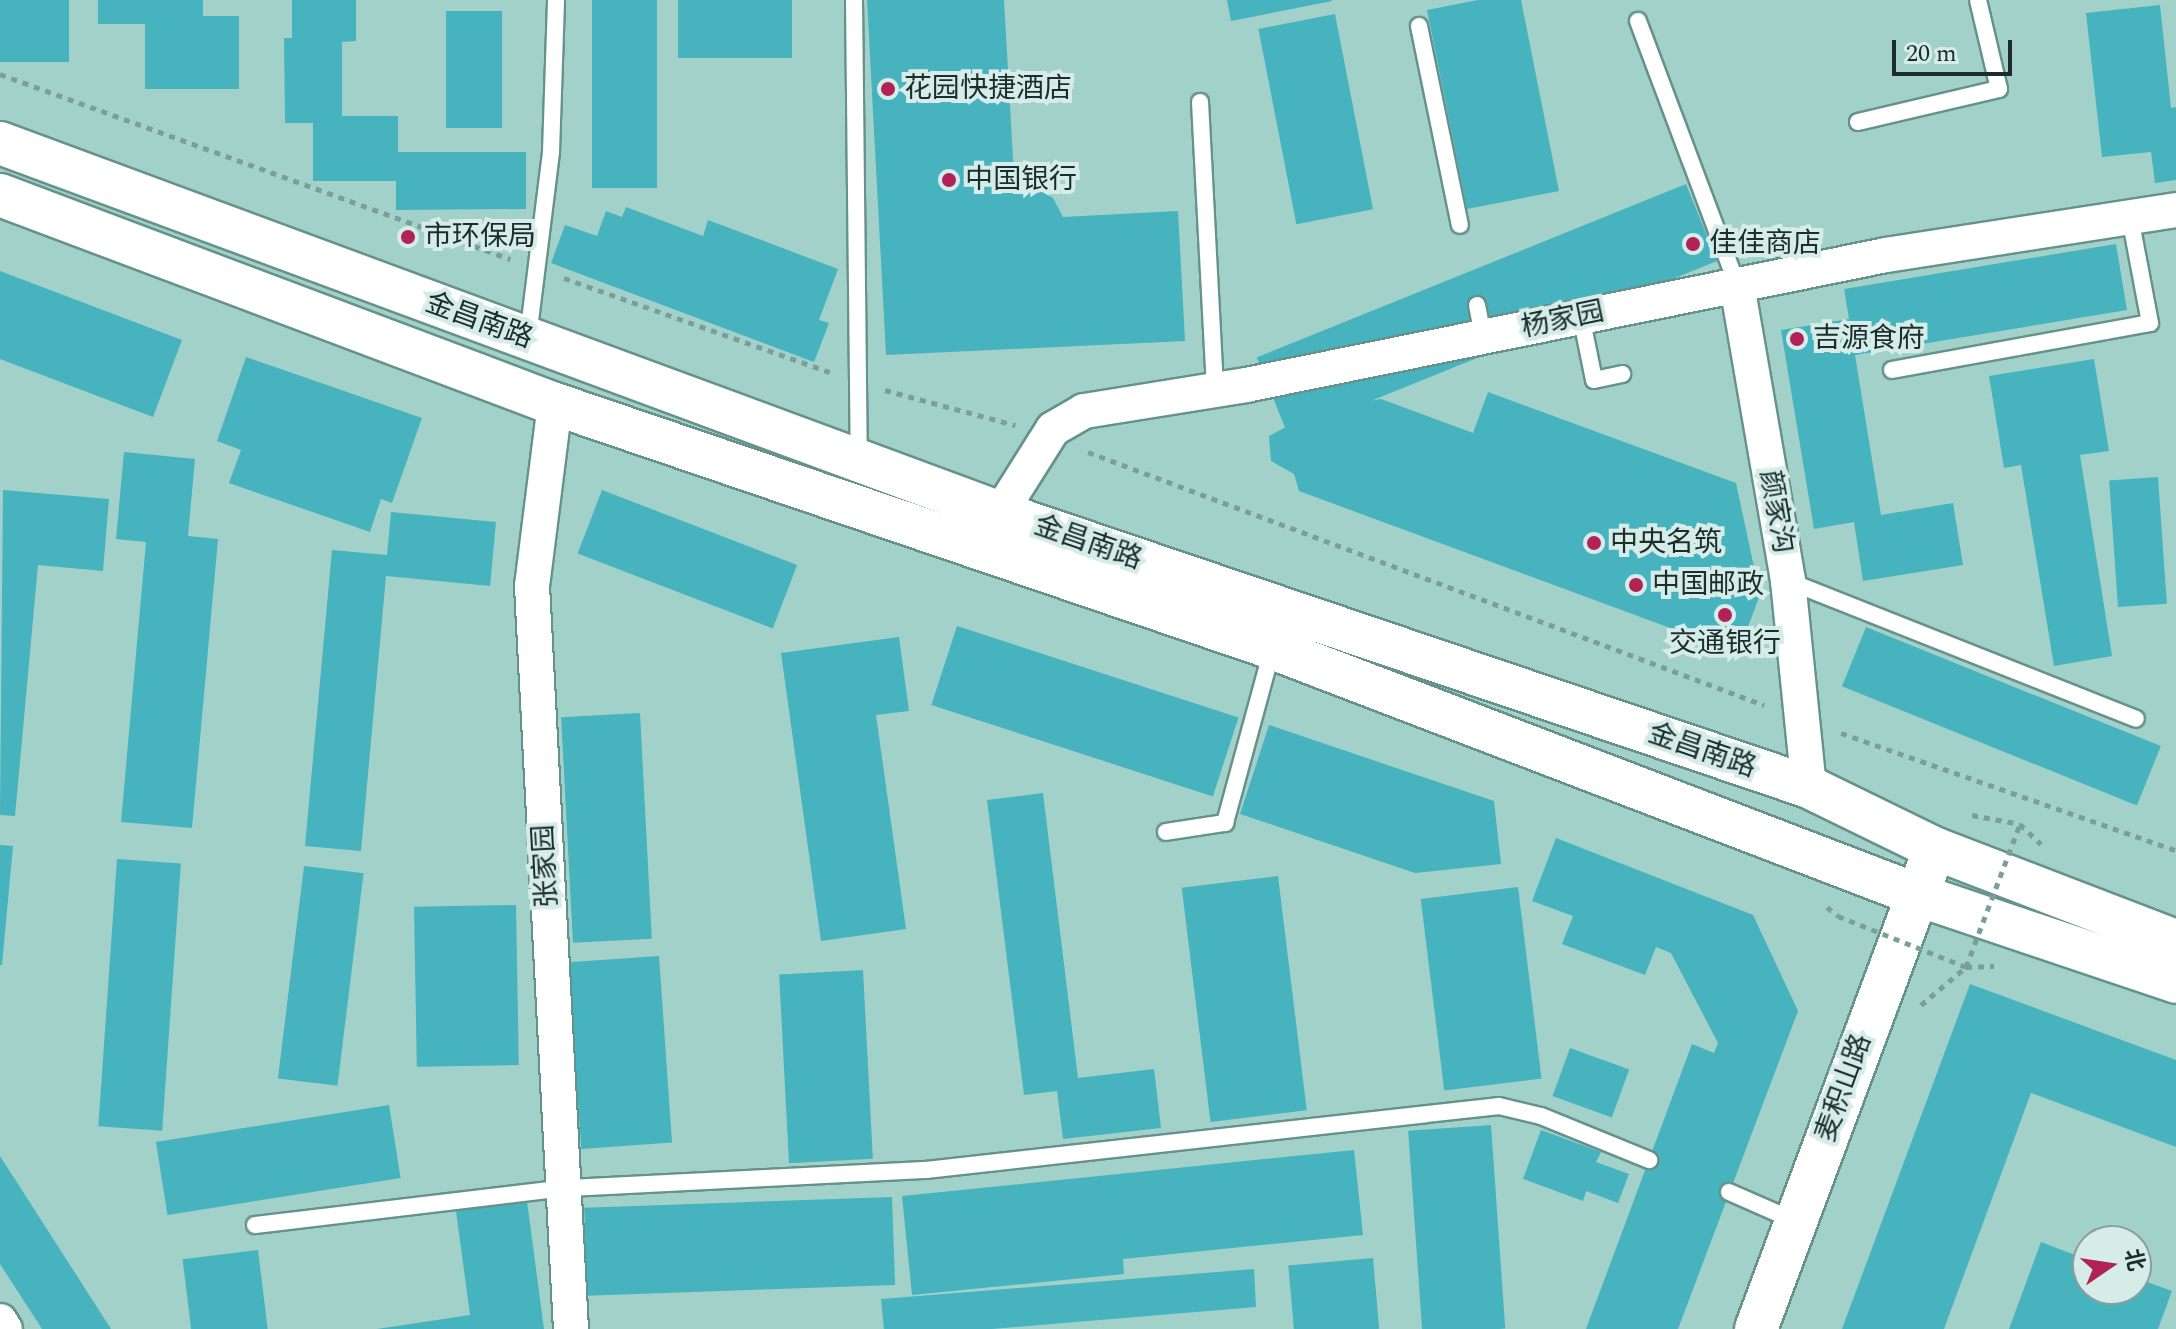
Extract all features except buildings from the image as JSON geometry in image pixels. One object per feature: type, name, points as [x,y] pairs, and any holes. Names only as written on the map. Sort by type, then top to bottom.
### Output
[{"type":"street","name":"金昌南路","points":[[0,143],[1000,513],[1809,787],[1936,849],[2176,941]]},
{"type":"street","name":"金昌南路","points":[[0,195],[555,404],[1272,648],[1915,894],[2176,982]]},
{"type":"street","name":"杨家园","points":[[1000,513],[1050,435],[1084,411],[1215,390],[1480,321],[1581,316],[1737,285],[2176,210]]},
{"type":"street","name":"颜家沟","points":[[1737,285],[1788,581],[1809,787]]},
{"type":"street","name":"张家园","points":[[555,404],[532,586],[567,1188],[571,1329]]},
{"type":"street","name":"麦积山路","points":[[1756,1329],[1915,894],[1936,849]]},
{"type":"street","points":[[0,1321],[5,1329]]},
{"type":"lane","points":[[528,339],[551,152],[556,0]]},
{"type":"lane","points":[[854,0],[859,461]]},
{"type":"lane","points":[[1858,122],[1999,89],[1978,0]]},
{"type":"lane","points":[[1638,21],[1737,285]]},
{"type":"lane","points":[[1419,26],[1460,225]]},
{"type":"lane","points":[[1200,102],[1215,390]]},
{"type":"lane","points":[[1892,370],[2150,323],[2130,217]]},
{"type":"lane","points":[[1581,316],[1594,380],[1622,374]]},
{"type":"lane","points":[[1788,581],[2136,719]]},
{"type":"lane","points":[[1166,832],[1225,823],[1272,648]]},
{"type":"lane","points":[[255,1225],[567,1188],[926,1170],[1499,1106],[1541,1116],[1649,1160]]},
{"type":"lane","points":[[1729,1192],[1795,1221]]},
{"type":"path","points":[[0,74],[858,382],[1050,435],[1123,468],[1802,719],[2176,850]]},
{"type":"path","points":[[1838,916],[1966,967],[2020,824]]},
{"type":"place","name":"花园快捷酒店","points":[[888,89]]},
{"type":"place","name":"中国银行","points":[[949,180]]},
{"type":"place","name":"市环保局","points":[[408,237]]},
{"type":"place","name":"佳佳商店","points":[[1693,244]]},
{"type":"place","name":"吉源食府","points":[[1797,339]]},
{"type":"place","name":"中央名筑","points":[[1594,543]]},
{"type":"place","name":"中国邮政","points":[[1636,585]]},
{"type":"place","name":"交通银行","points":[[1725,615]]}]
